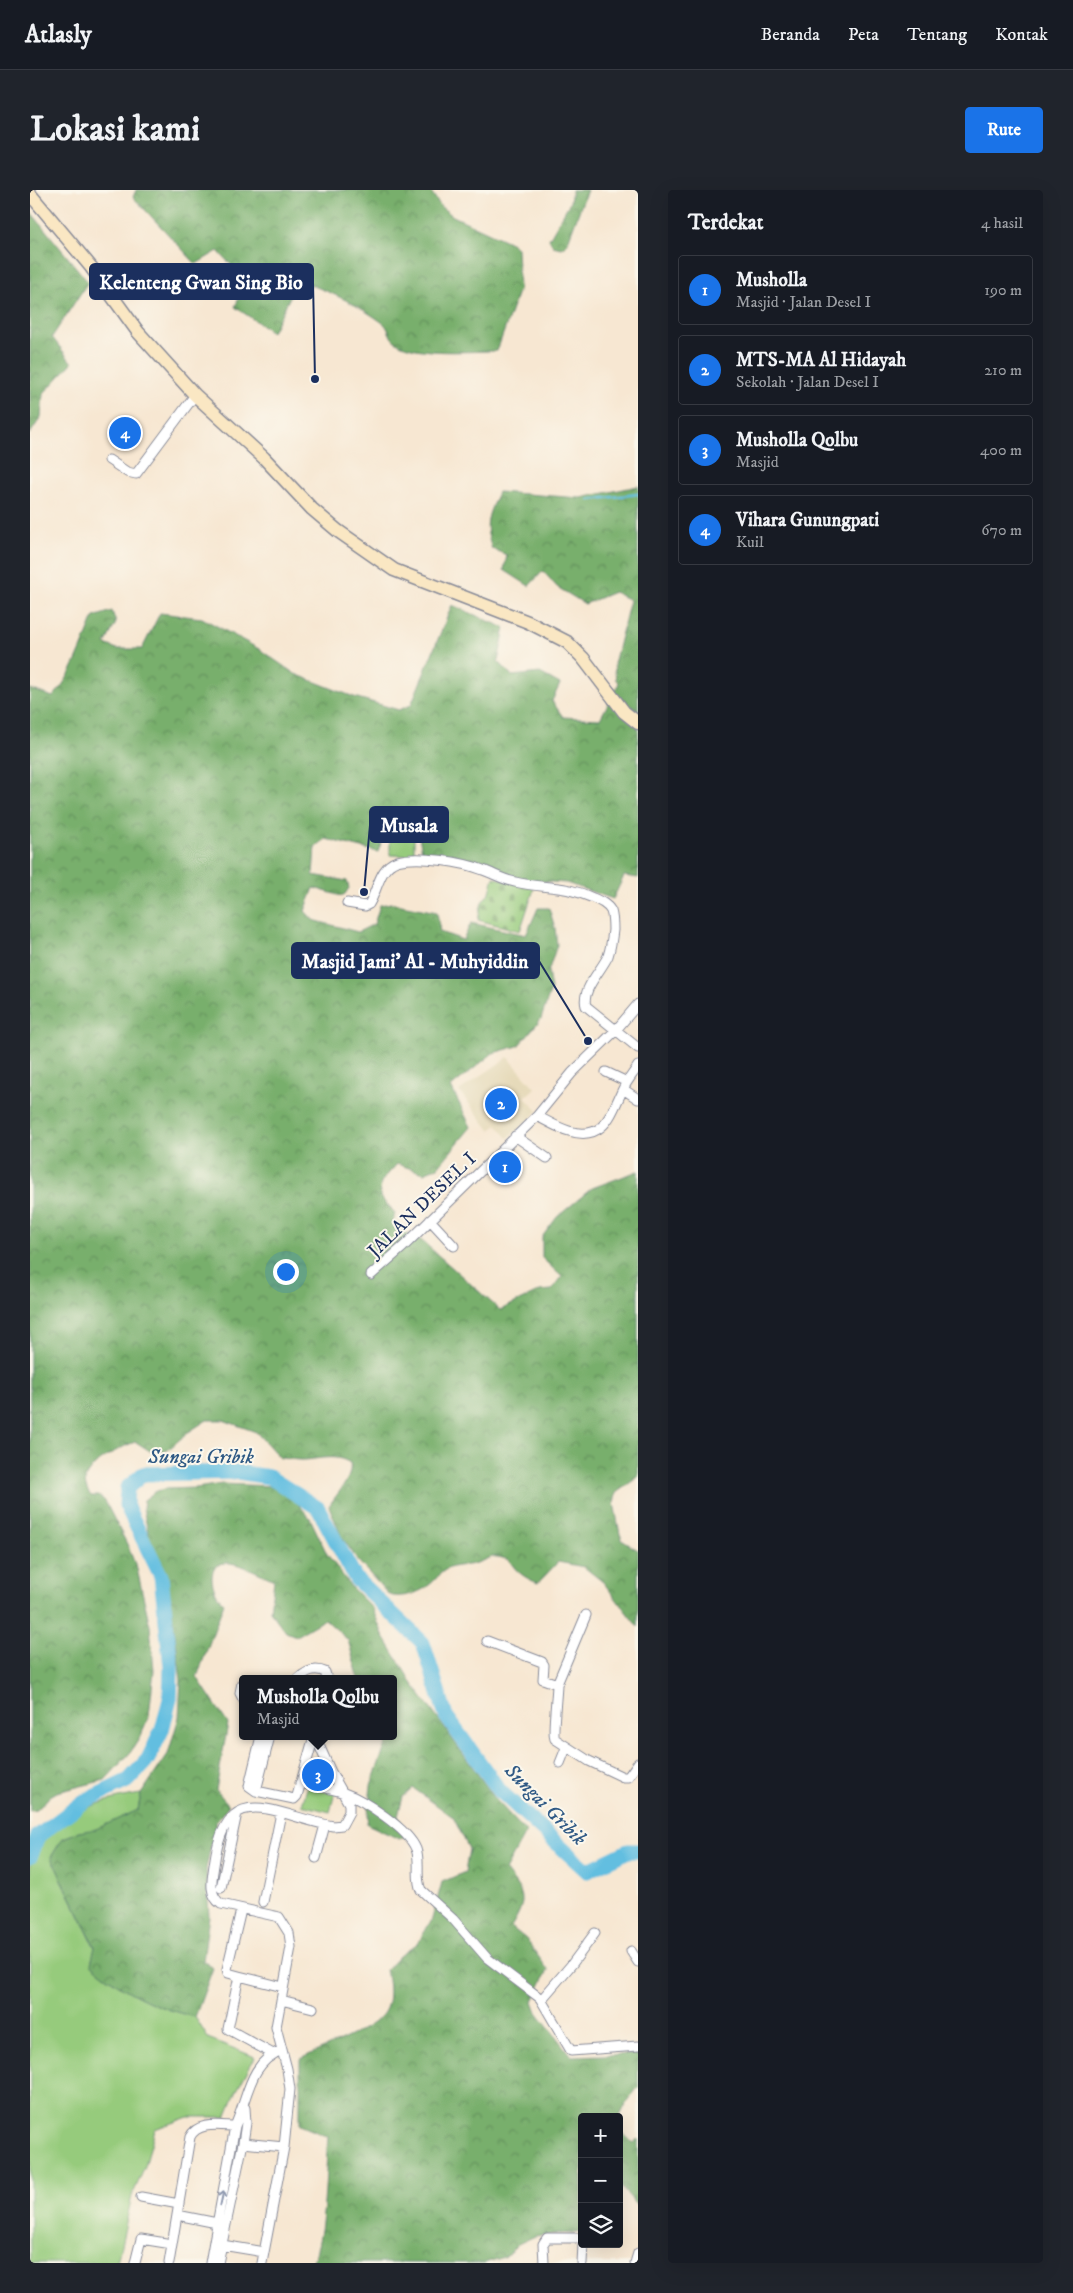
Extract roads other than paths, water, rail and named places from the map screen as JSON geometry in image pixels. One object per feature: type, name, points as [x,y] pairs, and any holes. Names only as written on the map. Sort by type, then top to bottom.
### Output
[{"type":"main road","points":[[30,194],[91,267],[138,332],[195,395],[271,465],[312,509],[338,531],[394,570],[534,624],[567,642],[583,658],[624,712],[638,723]]},
{"type":"street","points":[[109,460],[127,472],[136,474],[195,395]]},
{"type":"street","points":[[347,903],[365,906],[369,904],[384,871],[398,860],[453,861],[482,869],[512,882],[566,888],[583,893],[603,903],[610,909],[613,917],[612,944],[584,998],[586,1006],[638,1048]]},
{"type":"street","name":"JALAN DESEL I","points":[[371,1275],[537,1116],[572,1073],[616,1030],[638,1004]]},
{"type":"street","points":[[537,1116],[568,1131],[591,1133],[604,1126],[609,1119],[625,1085],[638,1066]]},
{"type":"street","points":[[606,1072],[625,1085],[638,1099]]},
{"type":"street","points":[[516,1136],[547,1158]]},
{"type":"street","points":[[430,1220],[454,1246]]},
{"type":"street","points":[[586,1615],[557,1684],[557,1708],[553,1735],[566,1748],[586,1760],[625,1777],[638,1763]]},
{"type":"street","points":[[487,1642],[542,1662],[544,1666],[543,1679],[557,1684]]},
{"type":"street","points":[[302,1675],[314,1669],[325,1672],[326,1675]]},
{"type":"street","points":[[260,1740],[249,1786],[256,1791],[294,1799],[297,1796],[313,1740]]},
{"type":"street","points":[[256,1791],[269,1740]]},
{"type":"street","points":[[262,2263],[284,2147],[290,2089],[287,2069],[277,2052],[276,2027],[291,1947],[289,1933],[279,1917],[221,1904],[215,1900],[212,1884],[215,1858],[224,1828],[238,1810],[251,1807],[325,1824],[342,1825],[346,1820],[350,1804],[331,1772],[316,1740]]},
{"type":"street","points":[[560,1763],[566,1748]]},
{"type":"street","points":[[300,1783],[345,1793],[392,1822],[412,1842],[419,1860],[419,1886],[422,1890],[450,1916],[487,1958],[542,2000],[571,2051],[638,2046]]},
{"type":"street","points":[[221,1888],[238,1810]]},
{"type":"street","points":[[263,1902],[281,1813]]},
{"type":"street","points":[[316,1858],[325,1824]]},
{"type":"street","points":[[241,1910],[227,1969],[228,1973],[282,1987]]},
{"type":"street","points":[[542,2000],[595,1933]]},
{"type":"street","points":[[631,1951],[638,1962]]},
{"type":"street","points":[[239,1976],[228,2029],[277,2052]]},
{"type":"street","points":[[281,2000],[313,2008]]},
{"type":"street","points":[[210,2263],[235,2126],[244,2106],[252,2078],[260,2065],[277,2052]]},
{"type":"street","points":[[218,2263],[243,2143],[246,2123],[244,2106]]},
{"type":"street","points":[[169,2263],[188,2145],[193,2130],[200,2127],[235,2126]]},
{"type":"street","points":[[243,2143],[284,2147]]},
{"type":"street","points":[[141,2197],[179,2204]]},
{"type":"street","points":[[177,2215],[217,2223]]},
{"type":"street","points":[[544,2263],[542,2244],[547,2238],[578,2238]]},
{"type":"street","points":[[135,2263],[141,2239],[172,2244]]},
{"type":"street","points":[[222,2245],[264,2252]]},
{"type":"street","points":[[582,2263],[583,2248]]},
{"type":"street","points":[[635,2263],[638,2253]]},
{"type":"waterway","points":[[589,500],[638,494]]},
{"type":"waterway","name":"Sungai Gribik","points":[[30,1857],[38,1836],[83,1802],[129,1780],[148,1759],[162,1730],[170,1699],[171,1667],[161,1576],[126,1505],[127,1488],[143,1474],[238,1472],[269,1477],[318,1508],[356,1579],[423,1643],[446,1716],[500,1791],[587,1871],[628,1851],[638,1851]]},
{"type":"place","name":"Kelenteng Gwan Sing Bio","points":[[315,379]]},
{"type":"place","name":"Vihara Gunungpati","points":[[125,433]]},
{"type":"place","name":"Musala","points":[[364,892]]},
{"type":"place","name":"Masjid Jami' Al - Muhyiddin","points":[[588,1041]]},
{"type":"place","name":"MTS-MA Al Hidayah","points":[[501,1104]]},
{"type":"place","name":"Musholla","points":[[505,1167]]},
{"type":"place","name":"Musholla Qolbu","points":[[318,1775]]}]
